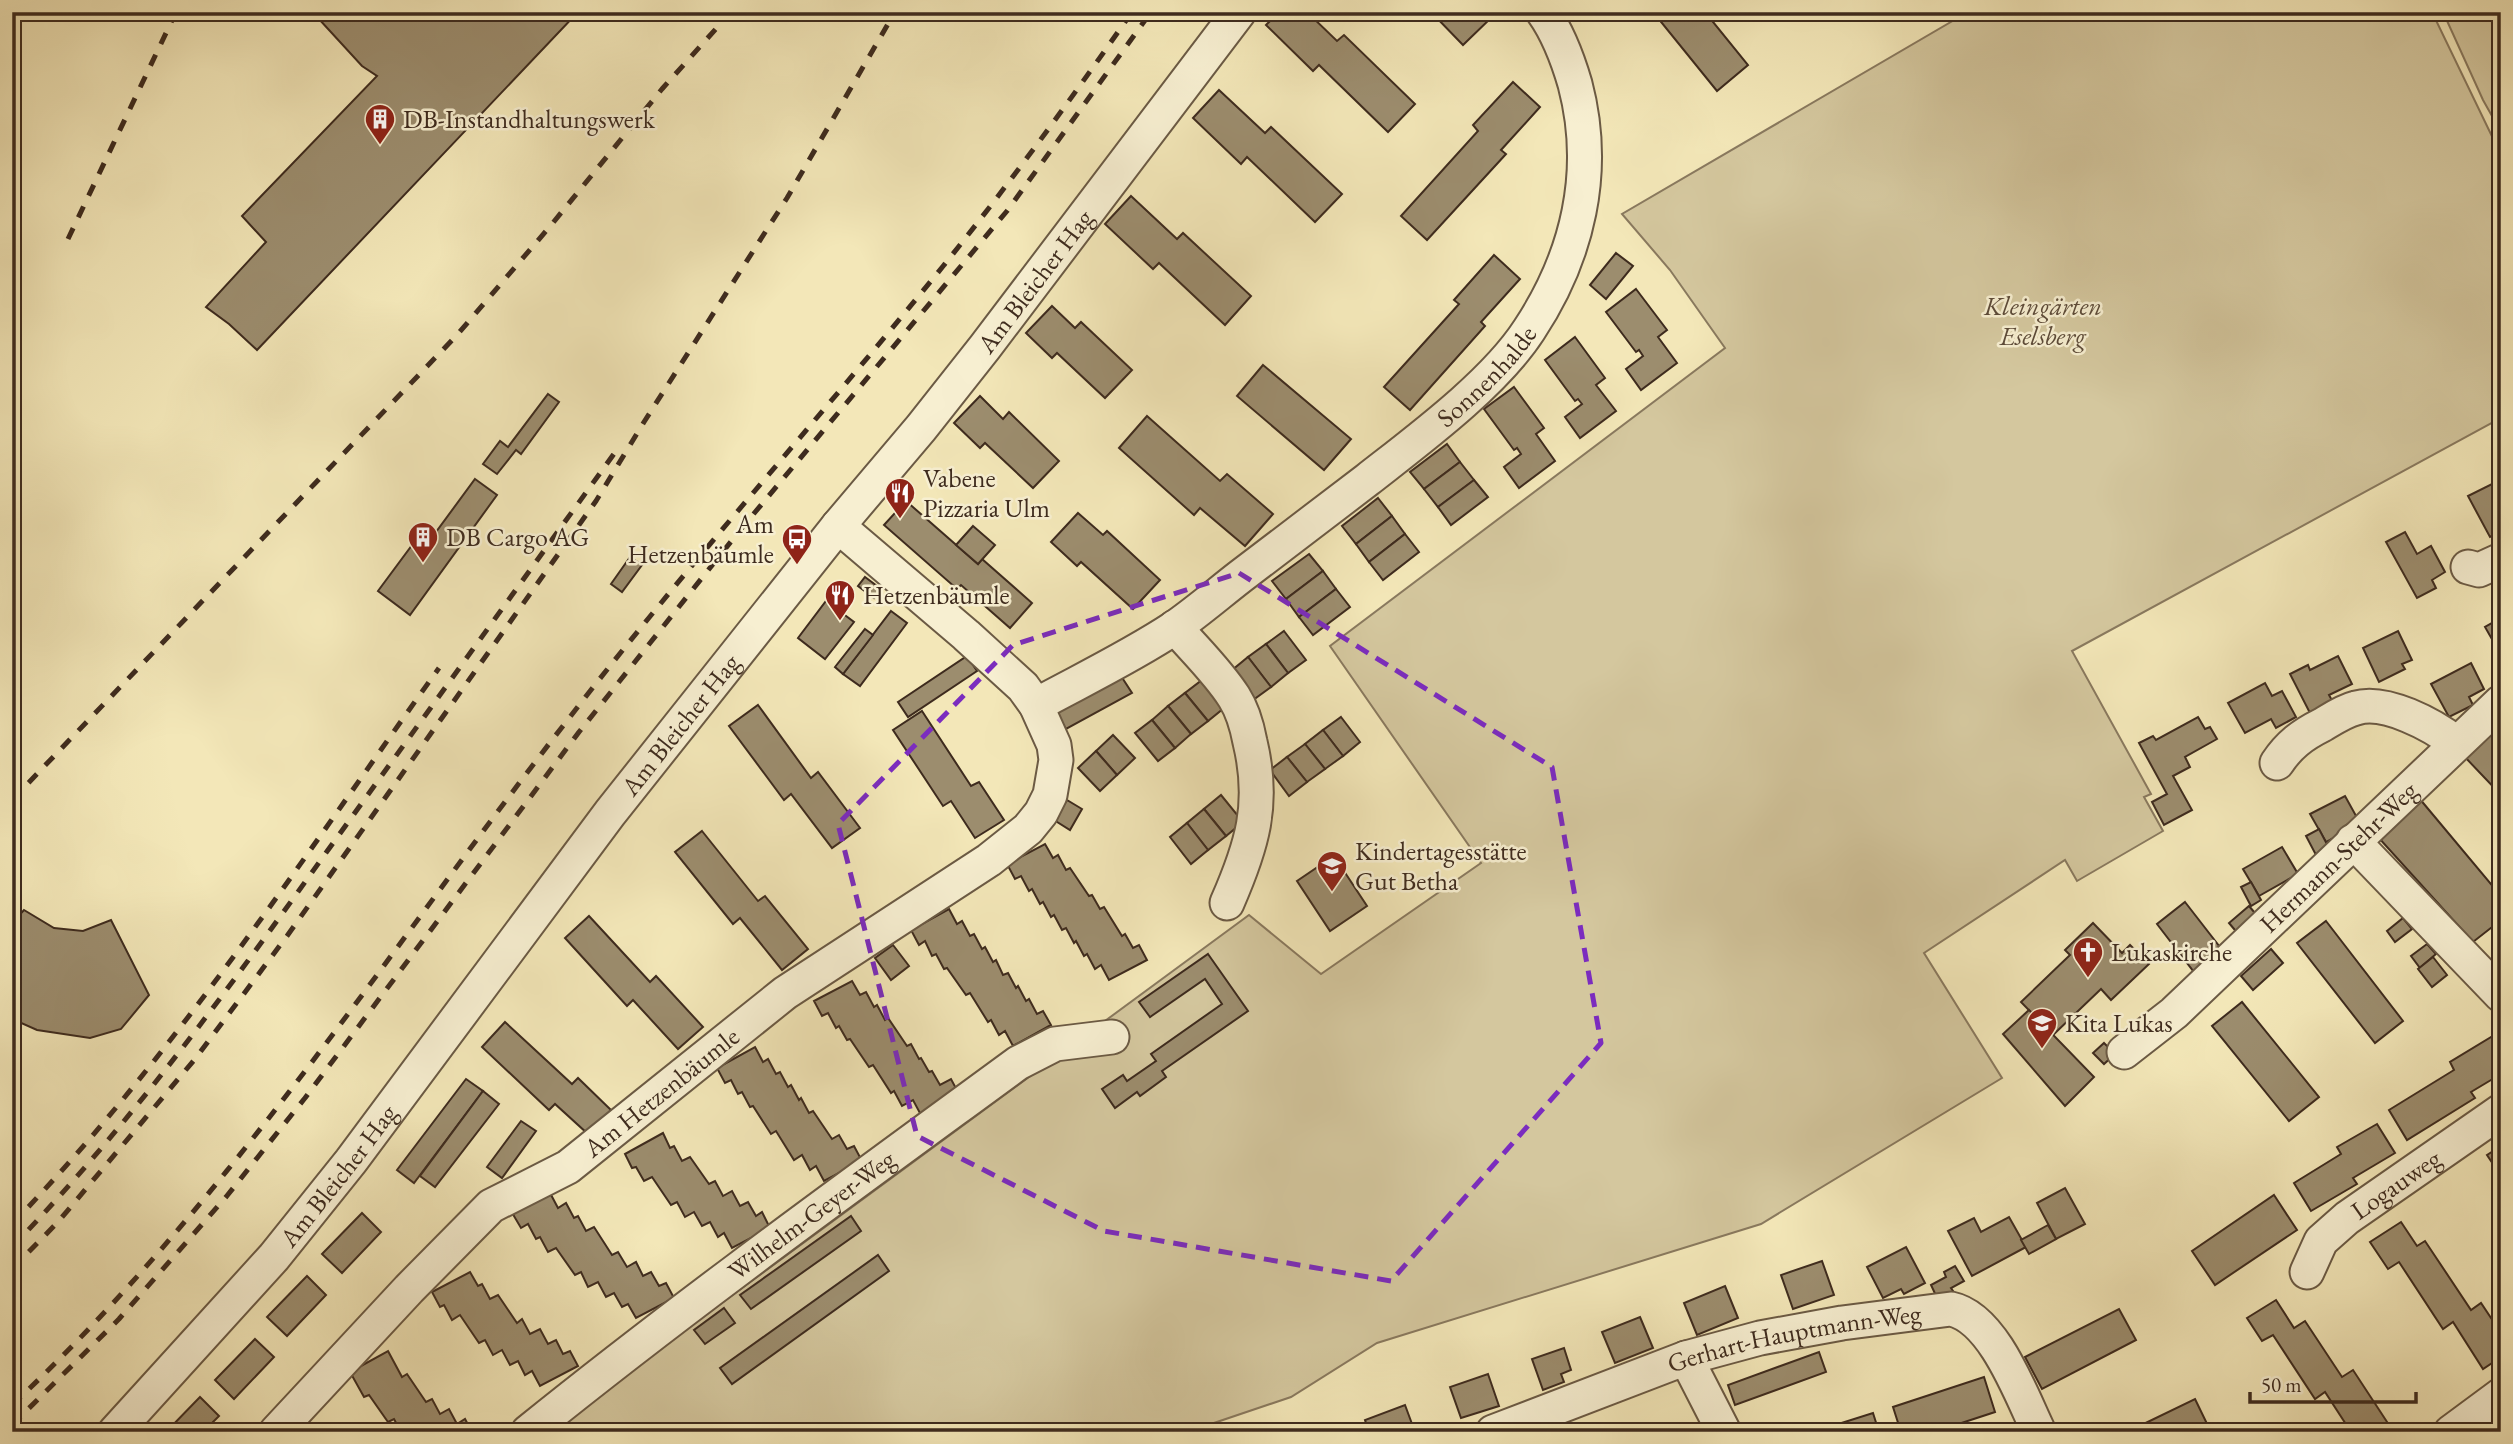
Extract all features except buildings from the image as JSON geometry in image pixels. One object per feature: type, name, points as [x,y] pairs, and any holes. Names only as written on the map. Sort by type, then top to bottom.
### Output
[{"type":"street","name":"Am Bleicher Hag","points":[[115,1432],[274,1257],[334,1182],[610,813],[838,526],[921,428],[1238,12]]},
{"type":"street","name":"Sonnenhalde","points":[[1036,705],[1175,627],[1400,454],[1503,363],[1529,331],[1556,284],[1575,237],[1585,182],[1586,146],[1580,106],[1570,66],[1543,12]]},
{"type":"street","name":"Am Hetzenbäumle","points":[[276,1432],[409,1289],[491,1206],[568,1167],[785,993],[989,860],[1028,829],[1041,813],[1051,795],[1055,775],[1054,746],[1036,705],[1023,687],[966,635],[838,526]]},
{"type":"street","points":[[2468,567],[2479,570],[2501,560]]},
{"type":"street","points":[[1175,627],[1234,697],[1244,716],[1257,771],[1258,799],[1252,830],[1240,872],[1227,903]]},
{"type":"street","name":"Hermann-Stehr-Weg","points":[[2123,1052],[2174,1013],[2501,702]]},
{"type":"street","points":[[2277,764],[2288,747],[2305,734],[2356,708],[2370,706],[2427,723],[2456,743]]},
{"type":"street","points":[[2353,841],[2501,995]]},
{"type":"street","name":"Wilhelm-Geyer-Weg","points":[[528,1432],[739,1267],[1018,1063],[1055,1044],[1112,1037]]},
{"type":"street","name":"Logauweg","points":[[2307,1272],[2321,1241],[2347,1218],[2501,1111]]},
{"type":"street","name":"Gerhart-Hauptmann-Weg","points":[[1493,1432],[1686,1358],[1760,1338],[1842,1323],[1951,1309],[1963,1312],[1975,1321],[1997,1349],[2039,1432]]},
{"type":"street","points":[[1686,1358],[1724,1432]]},
{"type":"street","points":[[2460,1429],[2501,1395]]},
{"type":"highlighted area","points":[[1239,573],[1552,767],[1601,1043],[1391,1281],[1104,1231],[917,1136],[838,824],[1013,645]]},
{"type":"green space","name":"Kleingärten Eselsberg","points":[[1968,12],[2432,12],[2501,155],[2501,418],[2072,651],[2151,794],[2144,797],[2163,831],[2077,881],[2065,860],[1924,953],[2002,1078],[1761,1224],[1377,1343],[1291,1397],[1214,1423],[1201,1432],[555,1432],[651,1355],[1249,915],[1321,974],[1481,863],[1330,646],[1725,348],[1670,270],[1622,214]]},
{"type":"green space","points":[[2443,12],[2501,12],[2501,132],[2483,100]]},
{"type":"railway","points":[[68,239],[176,12]]},
{"type":"railway","points":[[12,800],[457,335],[662,89],[731,12]]},
{"type":"railway","points":[[12,1269],[58,1222],[195,1059],[287,936],[596,501],[787,198],[895,12]]},
{"type":"railway","points":[[12,1405],[90,1327],[164,1246],[235,1161],[566,722],[659,606],[944,265],[1040,140],[1132,12]]},
{"type":"railway","points":[[12,1425],[119,1319],[226,1197],[305,1098],[579,732],[741,529],[1007,211],[1151,12]]},
{"type":"railway","points":[[12,1247],[97,1153],[216,1004],[616,451]]},
{"type":"railway","points":[[12,1224],[128,1094],[182,1025],[287,883],[439,668]]},
{"type":"place","name":"DB-Instandhaltungswerk","points":[[380,146]]},
{"type":"place","name":"Vabene Pizzaria Ulm","points":[[900,520]]},
{"type":"place","name":"DB Cargo AG","points":[[423,564]]},
{"type":"place","name":"Am Hetzenbäumle","points":[[797,566]]},
{"type":"place","name":"Hetzenbäumle","points":[[840,622]]},
{"type":"place","name":"Kindertagesstätte Gut Betha","points":[[1332,893]]},
{"type":"place","name":"Lukaskirche","points":[[2088,979]]},
{"type":"place","name":"Kita Lukas","points":[[2042,1050]]}]
